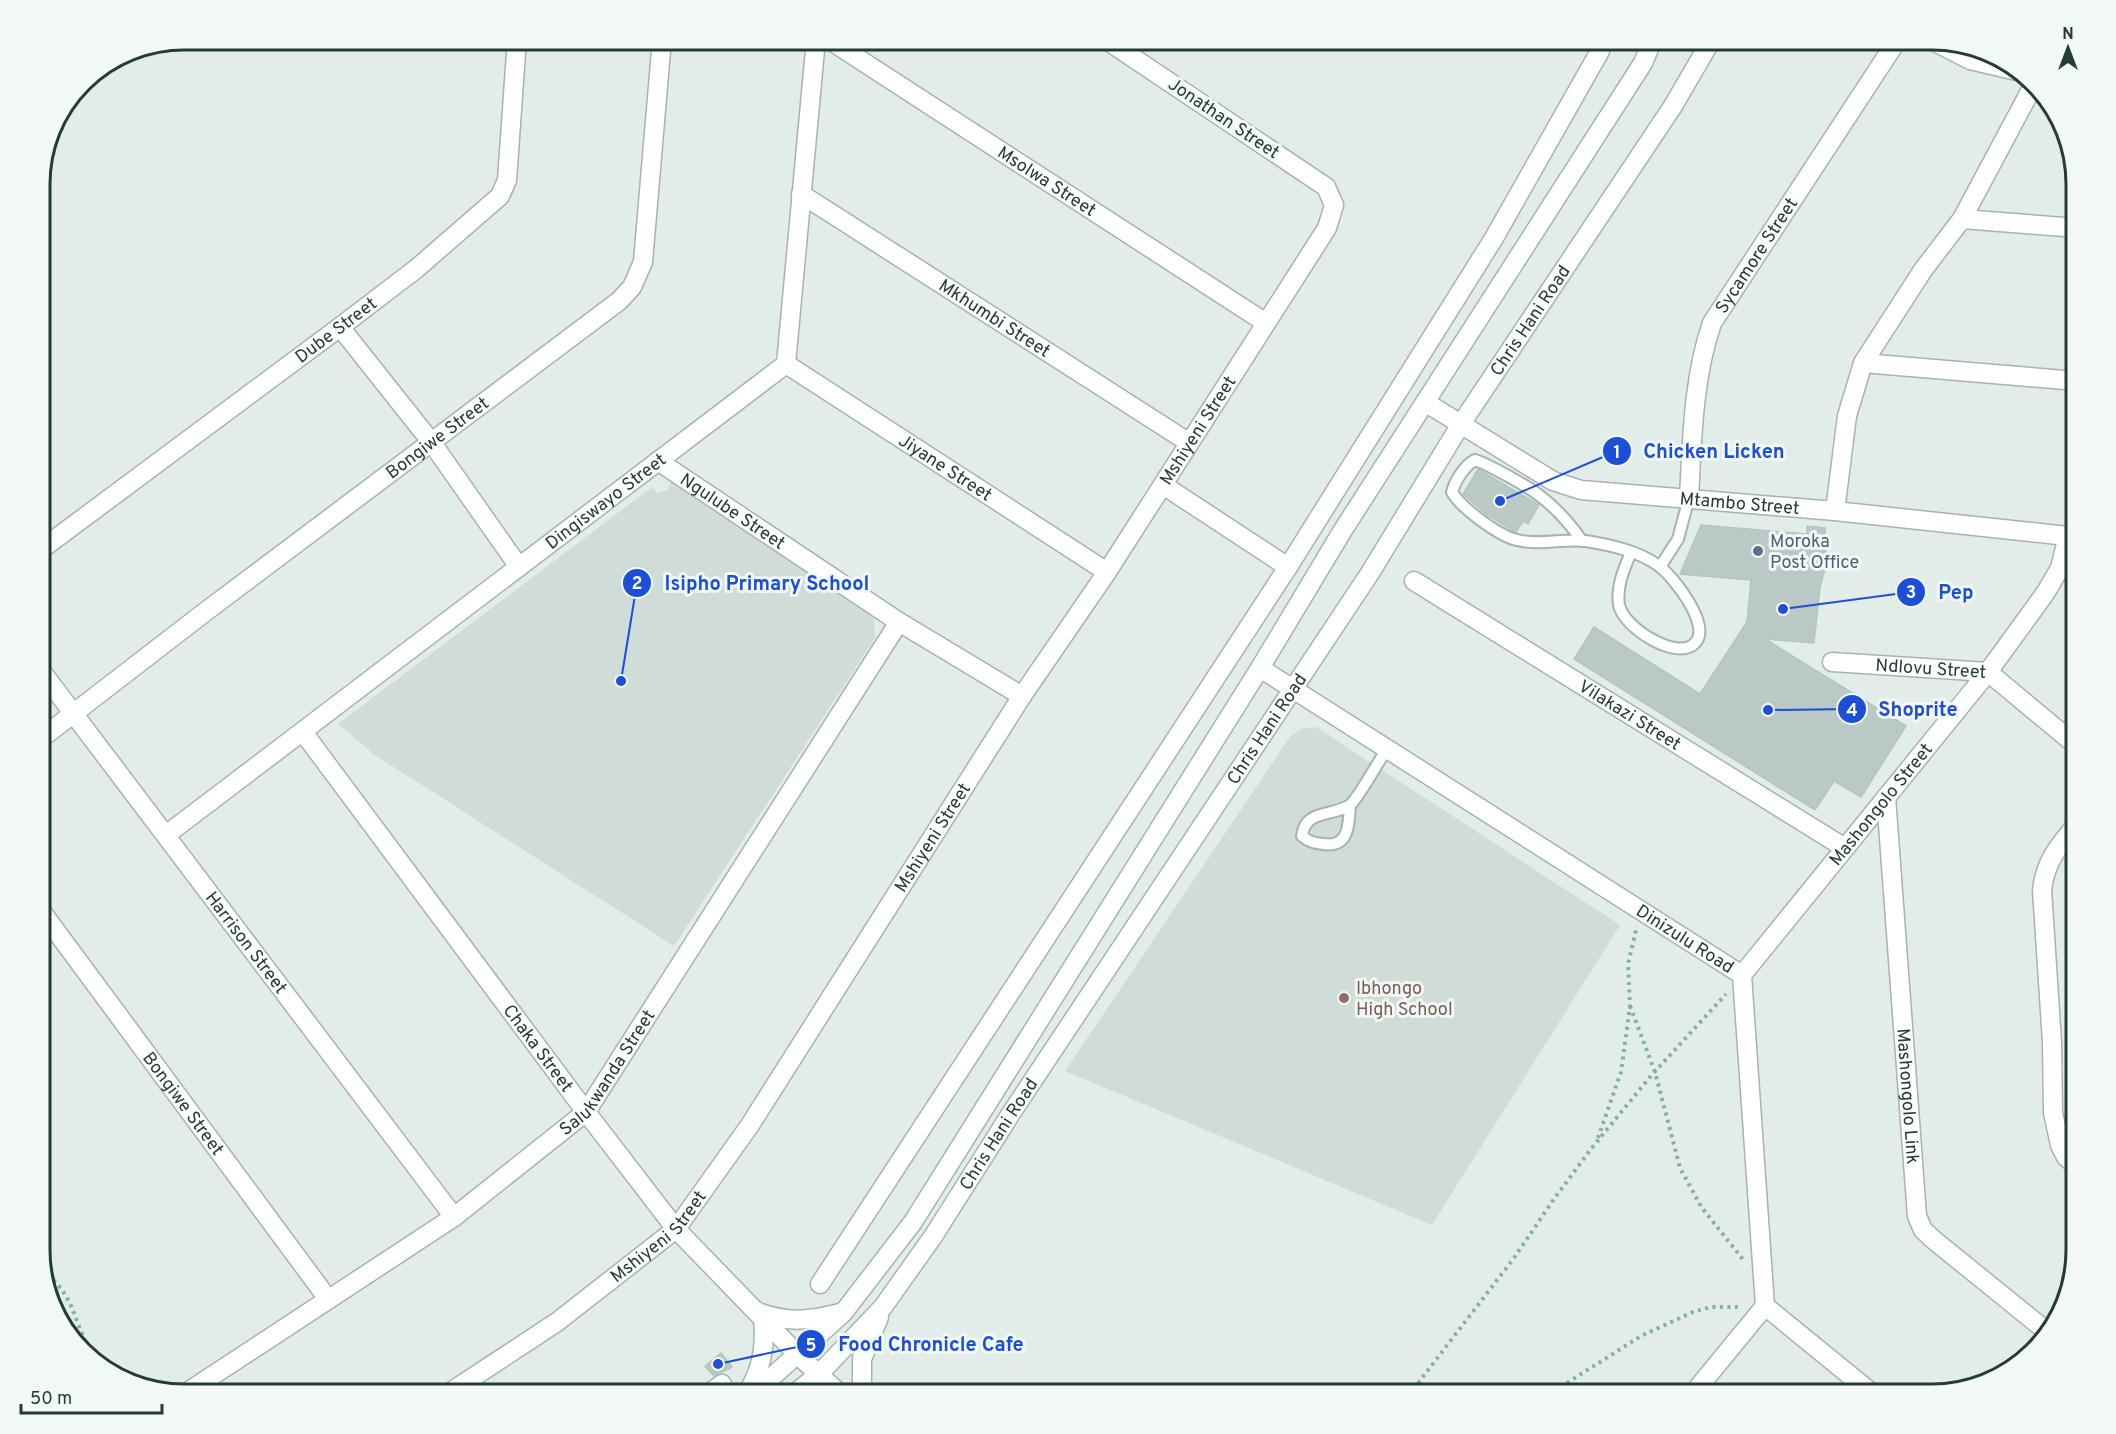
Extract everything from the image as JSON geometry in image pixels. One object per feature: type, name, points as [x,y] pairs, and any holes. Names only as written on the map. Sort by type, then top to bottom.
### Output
[{"type":"street","name":"Dube Street","points":[[50,543],[416,269],[500,196],[507,180],[516,50]]},
{"type":"street","name":"Bongiwe Street","points":[[50,731],[619,301],[638,277],[644,251],[661,50]]},
{"type":"street","points":[[786,364],[815,50]]},
{"type":"street","name":"Msolwa Street","points":[[845,50],[1266,323]]},
{"type":"street","name":"Jonathan Street","points":[[1121,50],[1326,187],[1334,205]]},
{"type":"street","name":"Chris Hani Road","points":[[764,1384],[843,1313],[913,1222],[1260,668],[1343,530],[1643,63],[1648,50]]},
{"type":"street","name":"Chris Hani Road","points":[[807,1384],[883,1307],[934,1234],[1010,1115],[1370,573],[1461,424],[1673,106],[1706,50]]},
{"type":"street","name":"Sycamore Street","points":[[1689,498],[1693,429],[1700,370],[1712,323],[1892,50]]},
{"type":"street","points":[[820,1284],[1288,567],[1494,237],[1600,51]]},
{"type":"street","points":[[1954,52],[1970,60],[1998,67]]},
{"type":"street","points":[[1835,511],[1846,416],[1863,363],[1923,270],[1962,219],[2030,92]]},
{"type":"street","name":"Mkhumbi Street","points":[[801,194],[1188,442]]},
{"type":"street","name":"Mshiyeni Street","points":[[463,1384],[557,1322],[676,1229],[750,1125],[1022,696],[1163,485],[1188,442],[1327,228],[1334,205]]},
{"type":"street","points":[[1962,219],[2066,227]]},
{"type":"street","points":[[340,327],[432,443],[519,567]]},
{"type":"street","points":[[1863,363],[2066,380]]},
{"type":"street","name":"Dingiswayo Street","points":[[166,835],[786,364]]},
{"type":"street","name":"Jiyane Street","points":[[786,364],[1107,572]]},
{"type":"street","name":"Mtambo Street","points":[[1425,402],[1553,481],[1581,490],[1835,511],[2066,535]]},
{"type":"street","name":"Ngulube Street","points":[[658,461],[899,622],[1022,696]]},
{"type":"street","points":[[1163,485],[1288,567]]},
{"type":"street","name":"Mashongolo Street","points":[[1742,975],[1988,672],[2046,592],[2066,552]]},
{"type":"street","name":"Vilakazi Street","points":[[1414,581],[1845,848]]},
{"type":"street","name":"Salukwanda Street","points":[[200,1384],[454,1217],[586,1112],[899,622]]},
{"type":"street","name":"Ndlovu Street","points":[[1832,662],[1988,672],[2066,737]]},
{"type":"street","name":"Dinizulu Road","points":[[1260,668],[1742,975],[1765,1306]]},
{"type":"street","name":"Harrison Street","points":[[50,682],[454,1217]]},
{"type":"street","name":"Chaka Street","points":[[303,732],[676,1229],[797,1354],[829,1384]]},
{"type":"street","name":"Mashongolo Link","points":[[1886,797],[1917,1216],[1923,1230],[1944,1249],[2042,1328]]},
{"type":"street","points":[[2066,838],[2045,869],[2042,890],[2052,1042],[2053,1113],[2060,1145],[2066,1157]]},
{"type":"street","name":"Bongiwe Street","points":[[50,923],[328,1299]]},
{"type":"street","points":[[1701,1384],[1765,1306],[1861,1384]]},
{"type":"street","points":[[862,1384],[862,1359],[883,1307]]},
{"type":"street","points":[[751,1384],[762,1362],[765,1338],[760,1316],[796,1322],[843,1313]]},
{"type":"lane","points":[[1582,540],[1564,514],[1550,501],[1483,463],[1475,460],[1469,464],[1454,485],[1452,492],[1461,504],[1516,540],[1582,540],[1631,552],[1660,567],[1697,616],[1701,630],[1697,642],[1688,648],[1672,649],[1650,637],[1631,625],[1619,607],[1619,588],[1631,552]]},
{"type":"lane","points":[[1660,567],[1678,539],[1689,498]]},
{"type":"lane","points":[[1350,805],[1309,820],[1303,826],[1302,836],[1310,842],[1321,844],[1333,845],[1341,842],[1347,835],[1350,805],[1387,749]]},
{"type":"path","points":[[1597,1142],[1621,1072],[1630,1006],[1628,964],[1642,911]]},
{"type":"path","points":[[1417,1384],[1514,1258],[1554,1198],[1597,1142],[1655,1072],[1742,975]]},
{"type":"path","points":[[1630,1006],[1655,1072],[1680,1168],[1702,1208],[1737,1256],[1763,1278]]},
{"type":"path","points":[[52,1277],[69,1297],[88,1344]]},
{"type":"path","points":[[1565,1384],[1641,1336],[1693,1312],[1712,1307],[1765,1306]]},
{"type":"shaded area","points":[[671,482],[873,613],[875,638],[674,946],[375,755],[338,724],[652,487],[657,493],[667,490]]},
{"type":"shaded area","name":"Ibhongo High School","points":[[1316,727],[1620,925],[1432,1225],[1065,1071],[1290,737],[1301,729]]},
{"type":"building","points":[[1478,469],[1539,505],[1528,524],[1523,521],[1516,532],[1486,514],[1463,494]]},
{"type":"building","points":[[1701,525],[1807,534],[1807,526],[1825,528],[1826,566],[1820,587],[1814,643],[1765,639],[1906,726],[1861,797],[1834,781],[1815,810],[1574,659],[1594,627],[1700,694],[1747,622],[1751,580],[1680,574]]},
{"type":"building","points":[[721,1353],[732,1367],[714,1376],[705,1366]]},
{"type":"place","name":"Chicken Licken","points":[[1500,501]]},
{"type":"place","name":"Moroka Post Office","points":[[1758,551]]},
{"type":"place","name":"Pep","points":[[1783,609]]},
{"type":"place","name":"Isipho Primary School","points":[[621,681]]},
{"type":"place","name":"Shoprite","points":[[1768,710]]},
{"type":"place","name":"Ibhongo High School","points":[[1344,998]]},
{"type":"place","name":"Food Chronicle Cafe","points":[[718,1364]]}]
